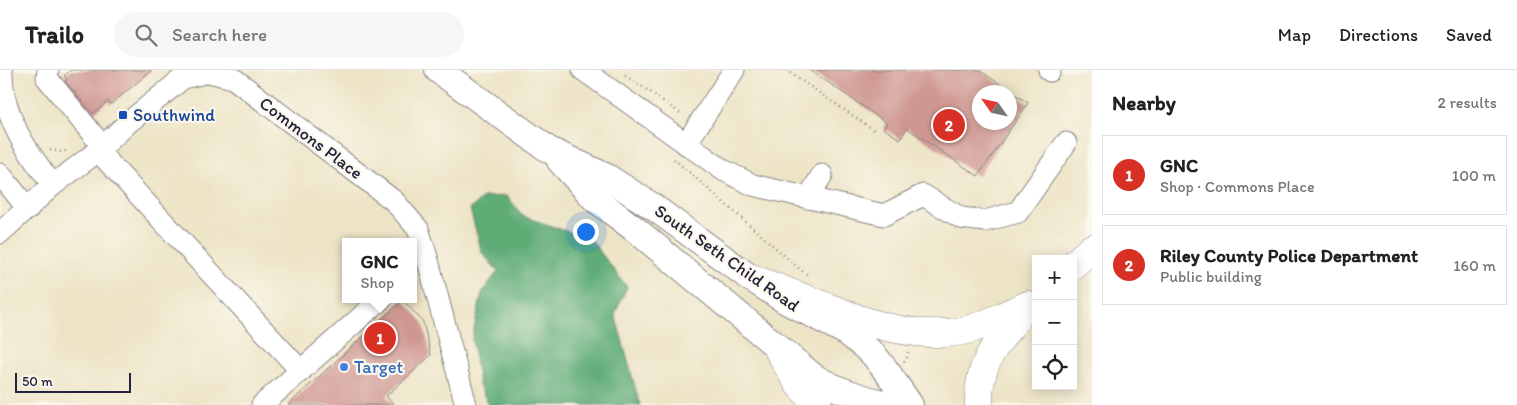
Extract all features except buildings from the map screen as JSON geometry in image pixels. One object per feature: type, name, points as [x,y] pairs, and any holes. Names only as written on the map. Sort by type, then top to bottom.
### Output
[{"type":"highway","points":[[1077,261],[1092,248]]},
{"type":"highway","points":[[749,277],[859,319],[910,332],[946,333],[967,330],[985,324],[1032,301]]},
{"type":"highway","points":[[979,405],[980,382],[987,358],[1032,301]]},
{"type":"highway","points":[[776,346],[799,385],[818,405]]},
{"type":"main road","name":"South Seth Child Road","points":[[438,70],[549,150],[607,177],[652,206],[749,277],[786,301],[848,333],[873,354],[910,405]]},
{"type":"main road","name":"South Seth Child Road","points":[[549,150],[595,199],[636,230],[814,377],[849,394],[889,405]]},
{"type":"street","points":[[48,70],[47,78],[100,149],[301,371]]},
{"type":"street","points":[[583,70],[723,170],[753,185],[884,215],[923,194],[961,218],[985,220],[1018,212],[1066,143]]},
{"type":"street","points":[[680,139],[734,70]]},
{"type":"street","points":[[1,72],[4,91],[18,135],[53,185]]},
{"type":"street","name":"Commons Place","points":[[0,233],[53,185],[100,149],[183,78],[208,72],[233,78],[394,201],[418,229],[420,263],[466,405]]},
{"type":"street","points":[[0,174],[28,209]]},
{"type":"street","points":[[808,198],[822,175]]},
{"type":"street","points":[[262,405],[377,303]]},
{"type":"path","points":[[786,70],[874,130]]},
{"type":"path","points":[[619,73],[686,117],[680,139],[664,150],[803,272],[811,276]]},
{"type":"path","points":[[888,373],[901,365],[907,358],[910,332]]},
{"type":"green space","points":[[507,196],[523,216],[591,240],[627,287],[615,314],[640,405],[489,405],[479,385],[472,339],[482,293],[498,271],[482,253],[470,209],[484,197]]},
{"type":"place","name":"Southwind","points":[[123,115]]},
{"type":"place","name":"Riley County Police Department","points":[[949,125]]},
{"type":"place","name":"GNC","points":[[380,338]]},
{"type":"place","name":"Target","points":[[344,367]]}]
